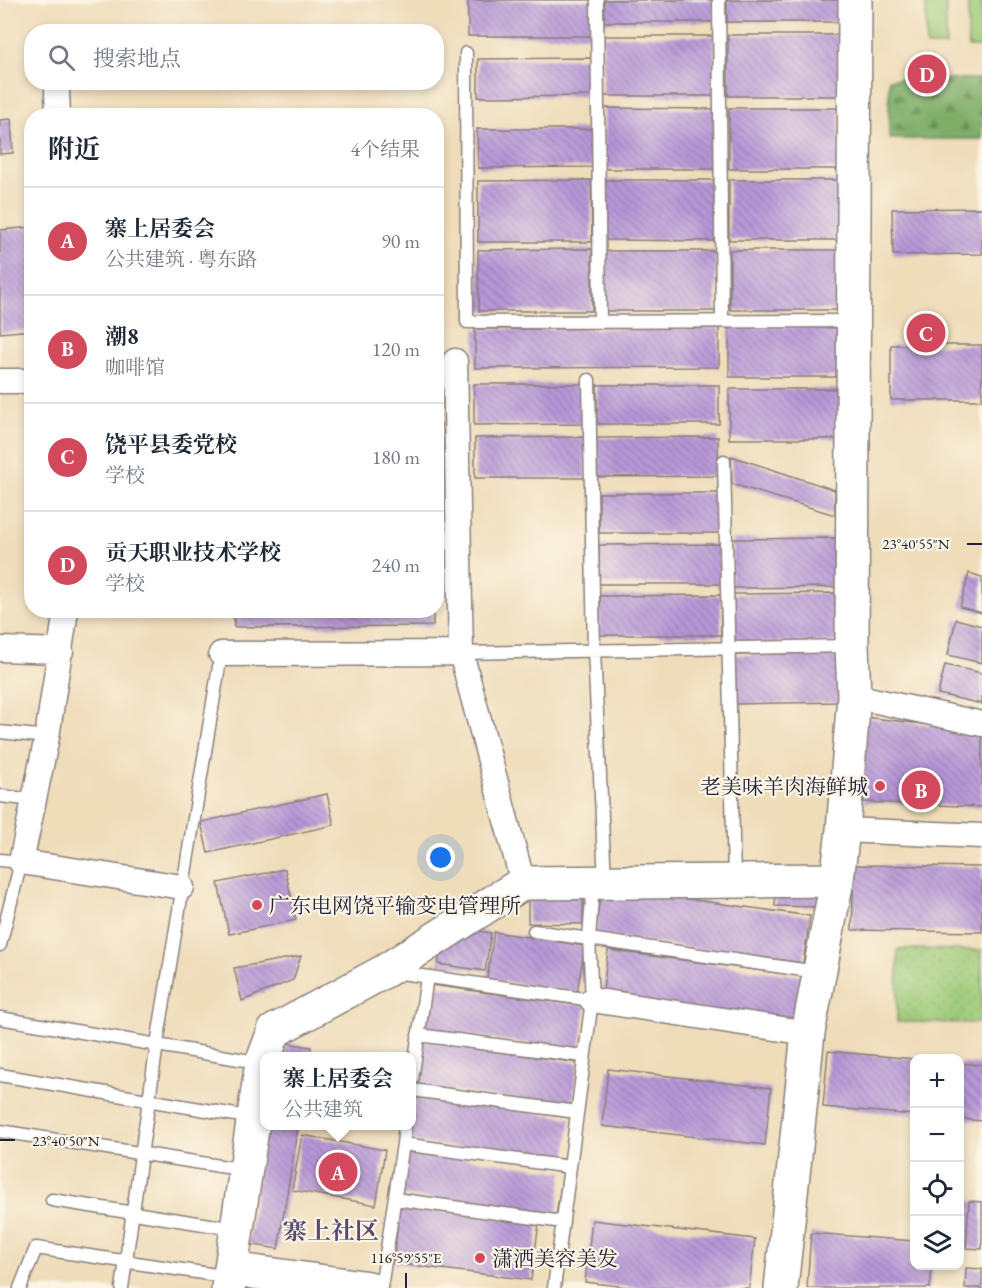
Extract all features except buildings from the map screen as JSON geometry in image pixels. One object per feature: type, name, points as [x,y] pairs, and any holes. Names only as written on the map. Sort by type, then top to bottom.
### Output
[{"type":"street","points":[[782,1288],[808,1033],[837,880],[854,696],[852,646],[855,0]]},
{"type":"street","points":[[57,92],[58,108]]},
{"type":"street","points":[[455,361],[461,653],[523,883]]},
{"type":"street","points":[[0,381],[24,381]]},
{"type":"street","points":[[65,618],[47,737],[34,800],[10,861],[182,887]]},
{"type":"street","points":[[0,649],[61,651]]},
{"type":"street","points":[[221,654],[461,653]]},
{"type":"street","points":[[854,696],[982,724]]},
{"type":"street","points":[[843,830],[982,836]]},
{"type":"street","points":[[266,1052],[274,1031],[386,971],[523,883],[735,879],[837,880]]},
{"type":"street","points":[[592,1000],[808,1033]]},
{"type":"street","points":[[260,1075],[229,1279],[369,1288]]},
{"type":"lane","points":[[597,0],[600,321]]},
{"type":"lane","points":[[719,0],[722,320]]},
{"type":"lane","points":[[466,53],[466,322],[853,321]]},
{"type":"lane","points":[[554,1288],[592,1000],[589,939],[599,881],[589,380]]},
{"type":"lane","points":[[724,461],[735,879]]},
{"type":"lane","points":[[0,633],[0,649]]},
{"type":"lane","points":[[461,653],[852,646]]},
{"type":"lane","points":[[122,1288],[157,1044],[221,654]]},
{"type":"lane","points":[[0,732],[47,737]]},
{"type":"lane","points":[[0,796],[34,800]]},
{"type":"lane","points":[[0,945],[10,861]]},
{"type":"lane","points":[[534,931],[818,973]]},
{"type":"lane","points":[[386,971],[592,1000]]},
{"type":"lane","points":[[415,1052],[427,977]]},
{"type":"lane","points":[[0,1018],[260,1063]]},
{"type":"lane","points":[[418,1035],[583,1056]]},
{"type":"lane","points":[[0,1075],[253,1118]]},
{"type":"lane","points":[[416,1091],[577,1112]]},
{"type":"lane","points":[[381,1288],[404,1130]]},
{"type":"lane","points":[[0,1131],[246,1170]]},
{"type":"lane","points":[[403,1144],[570,1167]]},
{"type":"lane","points":[[394,1199],[563,1222]]},
{"type":"lane","points":[[52,1200],[133,1211],[237,1230]]},
{"type":"lane","points":[[20,1288],[36,1248],[216,1275],[229,1279]]},
{"type":"green space","points":[[926,0],[946,0],[946,46],[926,46]]},
{"type":"green space","points":[[968,0],[982,0],[982,47],[968,47]]},
{"type":"green space","points":[[889,79],[982,79],[982,139],[889,139]]},
{"type":"green space","points":[[898,949],[982,950],[982,1023],[897,1022]]},
{"type":"place","name":"贡天职业技术学校","points":[[927,74]]},
{"type":"place","name":"饶平县委党校","points":[[926,333]]},
{"type":"place","name":"老美味羊肉海鲜城","points":[[880,786]]},
{"type":"place","name":"潮8","points":[[921,790]]},
{"type":"place","name":"广东电网饶平输变电管理所","points":[[257,905]]},
{"type":"place","name":"寨上居委会","points":[[338,1172]]},
{"type":"place","name":"潇洒美容美发","points":[[480,1258]]},
{"type":"district","name":"寨上社区","points":[[331,1230]]}]
